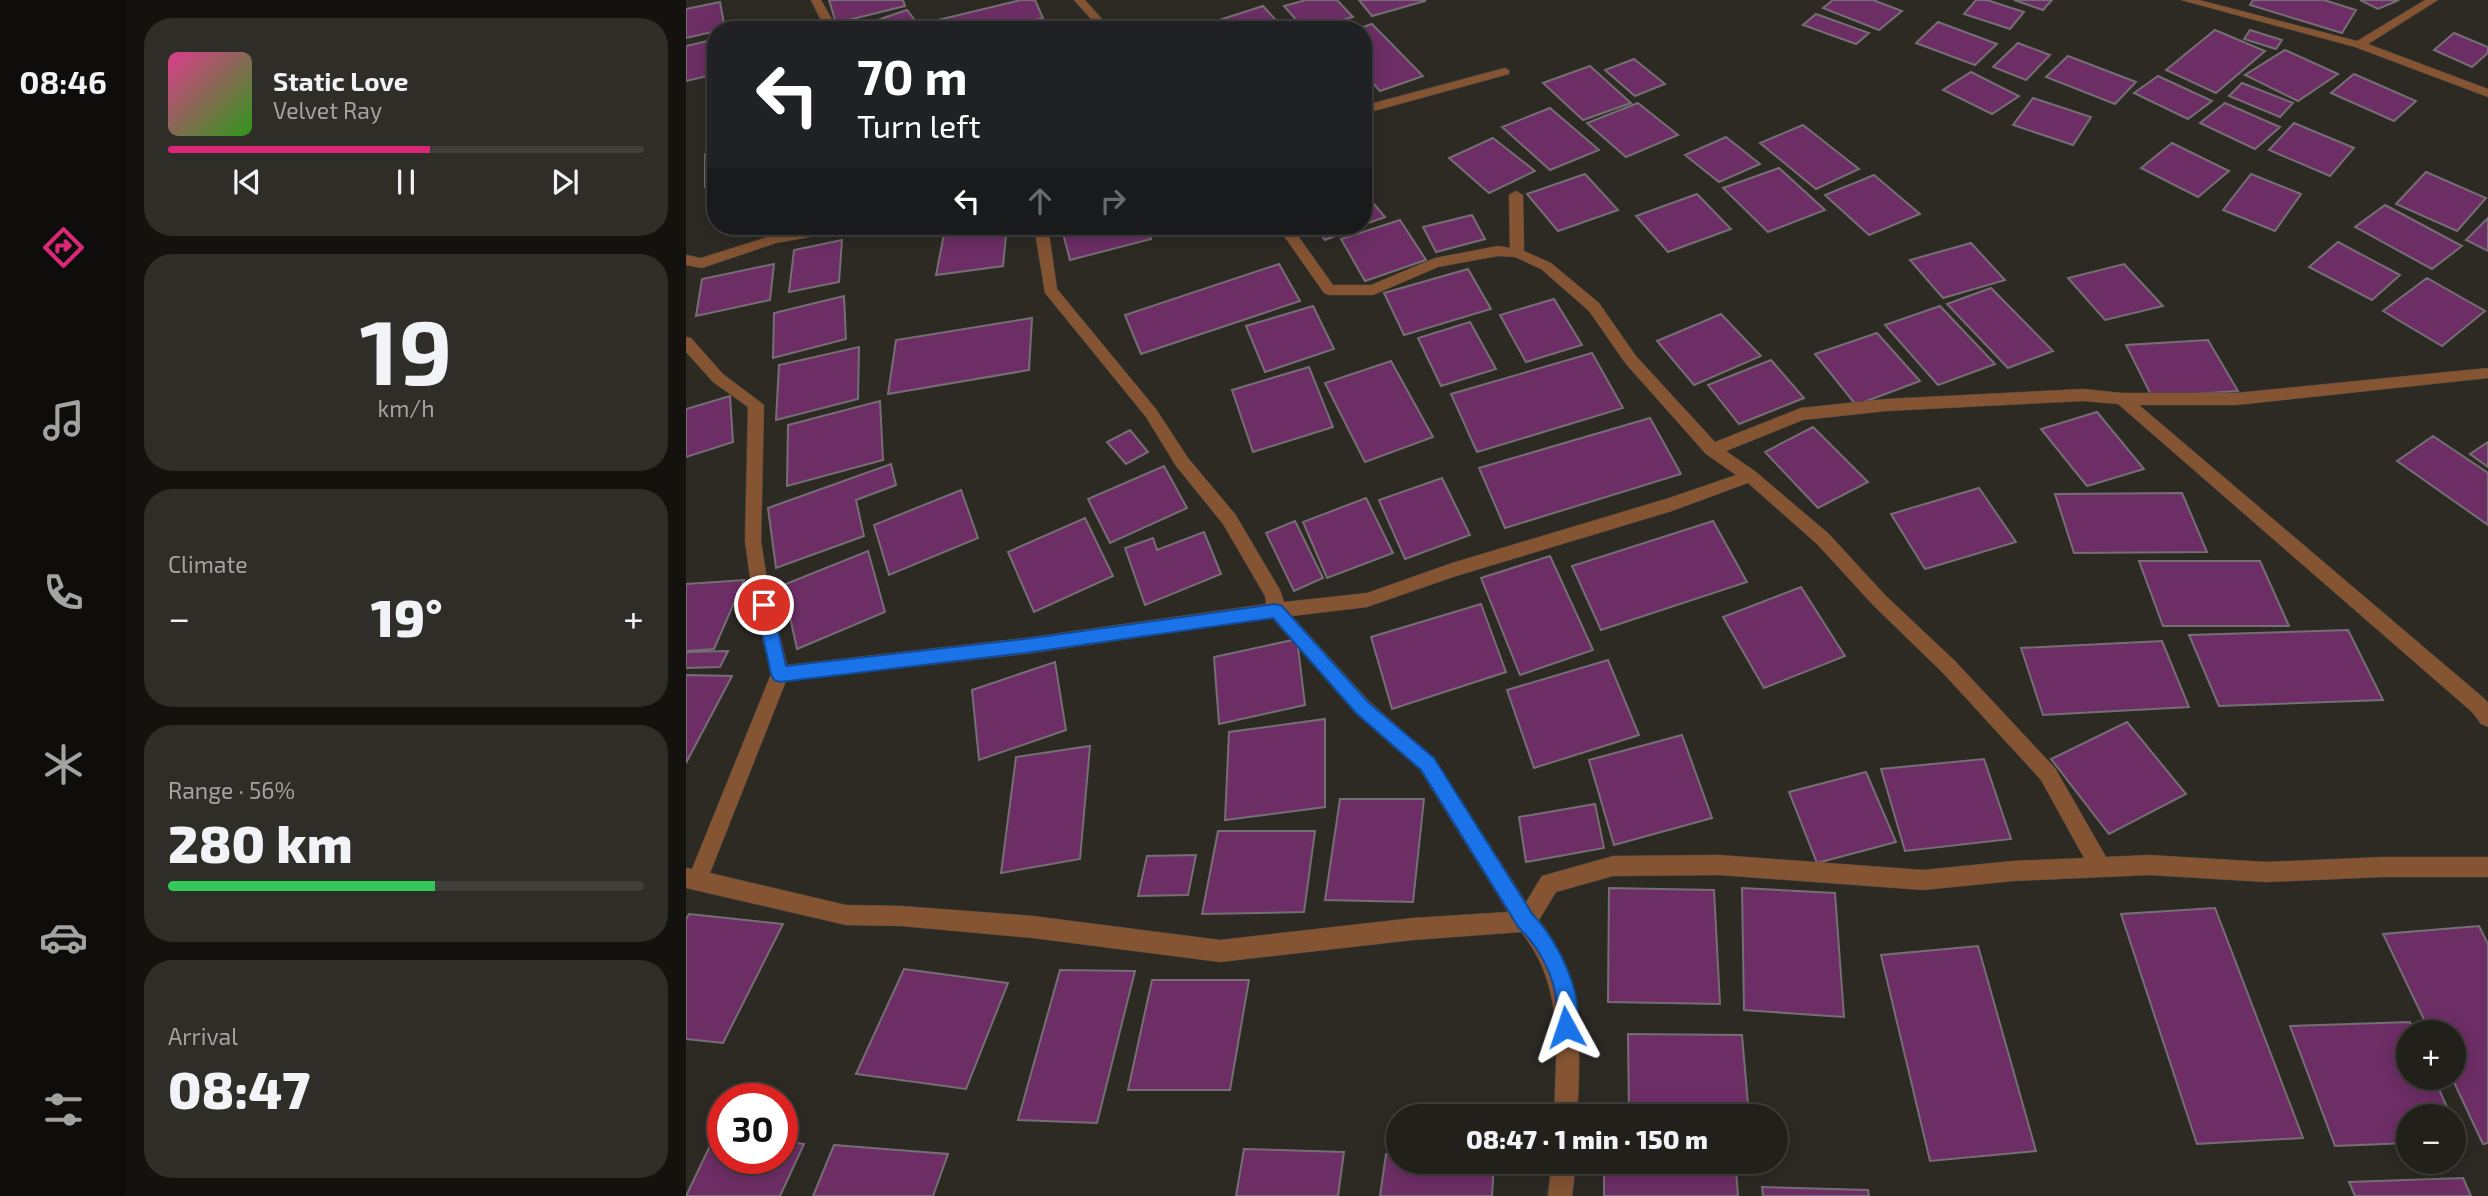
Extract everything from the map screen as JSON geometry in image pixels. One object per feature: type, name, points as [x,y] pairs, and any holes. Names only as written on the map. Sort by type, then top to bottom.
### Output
[{"type":"street","points":[[816,0],[827,21]]},
{"type":"street","points":[[1079,0],[1099,21]]},
{"type":"street","points":[[2186,0],[2359,45],[2488,93]]},
{"type":"street","points":[[2359,45],[2433,0]]},
{"type":"street","points":[[1372,108],[1505,72]]},
{"type":"street","points":[[1516,195],[1517,253]]},
{"type":"street","points":[[686,260],[702,263],[774,239],[797,235]]},
{"type":"street","points":[[1042,235],[1050,290],[1151,413],[1182,462],[1229,519],[1274,594],[1276,610],[1362,707],[1427,764],[1526,921],[1539,935],[1554,959],[1567,1004],[1566,1104]]},
{"type":"street","points":[[1290,235],[1329,290],[1373,290],[1436,263],[1498,251],[1517,253],[1546,266],[1594,307],[1631,360],[1712,450],[1750,476],[1823,539],[2049,774],[2101,868]]},
{"type":"street","points":[[686,342],[719,378],[756,405],[752,487],[753,542],[758,582],[780,674],[692,879],[846,915],[901,916],[1033,927],[1220,951],[1412,929],[1526,921]]},
{"type":"street","points":[[1712,450],[1801,414],[1886,405],[2083,395],[2122,399],[2236,399],[2488,373]]},
{"type":"street","points":[[2122,399],[2479,706],[2488,718]]},
{"type":"street","points":[[780,674],[1025,646],[1276,610],[1367,600],[1452,570],[1672,504],[1750,476]]},
{"type":"street","points":[[1526,921],[1549,883],[1613,866],[1719,865],[1923,880],[2013,871],[2149,866],[2266,872],[2488,867]]},
{"type":"street","points":[[1560,1196],[1563,1174]]},
{"type":"building","points":[[829,0],[903,0],[905,6],[844,21],[835,21]]},
{"type":"building","points":[[1021,0],[1035,0],[1043,18],[1032,21],[938,20]]},
{"type":"building","points":[[1306,0],[1337,0],[1353,17],[1338,21],[1297,21],[1284,6]]},
{"type":"building","points":[[1359,0],[1424,0],[1425,1],[1372,16]]},
{"type":"building","points":[[1833,0],[1873,0],[1902,11],[1879,30],[1823,8]]},
{"type":"building","points":[[1976,0],[1987,0],[2024,12],[2010,29],[1964,14]]},
{"type":"building","points":[[2014,0],[2052,0],[2043,10]]},
{"type":"building","points":[[2253,0],[2324,0],[2356,10],[2342,33],[2250,5]]},
{"type":"building","points":[[2360,0],[2399,0],[2378,9]]},
{"type":"building","points":[[720,2],[724,21],[707,21],[707,33],[686,38],[686,9]]},
{"type":"building","points":[[1263,6],[1277,21],[1216,21]]},
{"type":"building","points":[[907,10],[916,21],[875,21]]},
{"type":"building","points":[[1816,14],[1869,33],[1856,44],[1803,25]]},
{"type":"building","points":[[1938,22],[1997,44],[1975,65],[1916,43]]},
{"type":"building","points":[[1372,24],[1423,76],[1380,91],[1372,82]]},
{"type":"building","points":[[2215,30],[2265,51],[2216,93],[2166,70]]},
{"type":"building","points":[[2250,30],[2282,40],[2276,49],[2244,39]]},
{"type":"building","points":[[2454,33],[2488,47],[2488,53],[2472,67],[2434,50]]},
{"type":"building","points":[[707,41],[707,76],[686,81],[686,46]]},
{"type":"building","points":[[2018,43],[2050,55],[2026,80],[1993,67]]},
{"type":"building","points":[[2285,50],[2338,74],[2298,101],[2245,75]]},
{"type":"building","points":[[2068,56],[2136,82],[2115,104],[2046,77]]},
{"type":"building","points":[[1634,59],[1665,84],[1635,96],[1605,70]]},
{"type":"building","points":[[1590,66],[1631,103],[1583,120],[1543,83]]},
{"type":"building","points":[[1971,72],[2019,96],[1992,114],[1943,90]]},
{"type":"building","points":[[2354,74],[2416,101],[2394,121],[2331,93]]},
{"type":"building","points":[[2158,76],[2212,101],[2188,119],[2134,93]]},
{"type":"building","points":[[2242,83],[2293,103],[2280,117],[2229,96]]},
{"type":"building","points":[[2033,98],[2091,117],[2073,145],[2013,125]]},
{"type":"building","points":[[1638,103],[1678,135],[1626,157],[1587,123]]},
{"type":"building","points":[[2225,103],[2280,127],[2255,149],[2200,123]]},
{"type":"building","points":[[1550,108],[1599,150],[1550,170],[1502,127]]},
{"type":"building","points":[[2294,123],[2354,148],[2330,176],[2269,150]]},
{"type":"building","points":[[1803,125],[1859,169],[1816,189],[1760,143]]},
{"type":"building","points":[[1726,137],[1760,164],[1719,182],[1685,155]]},
{"type":"building","points":[[1493,138],[1535,171],[1489,193],[1449,158]]},
{"type":"building","points":[[2172,143],[2229,171],[2198,197],[2141,168]]},
{"type":"building","points":[[705,154],[707,154],[705,187]]},
{"type":"building","points":[[1779,168],[1825,210],[1768,232],[1723,188]]},
{"type":"building","points":[[2426,172],[2486,198],[2457,231],[2396,204]]},
{"type":"building","points":[[1585,174],[1618,210],[1558,231],[1527,194]]},
{"type":"building","points":[[2251,174],[2301,194],[2275,231],[2223,210]]},
{"type":"building","points":[[1874,175],[1920,214],[1869,235],[1825,195]]},
{"type":"building","points":[[1697,194],[1731,229],[1668,252],[1636,216]]},
{"type":"building","points":[[1372,202],[1385,217],[1372,222]]},
{"type":"building","points":[[2385,205],[2462,246],[2432,269],[2355,227]]},
{"type":"building","points":[[1472,215],[1485,239],[1436,252],[1423,227]]},
{"type":"building","points":[[2488,218],[2488,251],[2466,240]]},
{"type":"building","points":[[1400,220],[1426,260],[1365,281],[1341,239],[1353,235],[1372,235],[1372,229]]},
{"type":"building","points":[[944,235],[1006,235],[1003,266],[936,275]]},
{"type":"building","points":[[1063,235],[1150,235],[1151,239],[1070,260]]},
{"type":"building","points":[[1321,235],[1338,235],[1325,240]]},
{"type":"building","points":[[842,240],[839,282],[789,292],[794,250]]},
{"type":"building","points":[[2338,242],[2400,275],[2372,300],[2309,267]]},
{"type":"building","points":[[1971,243],[2005,280],[1943,298],[1910,260]]},
{"type":"building","points":[[774,264],[770,300],[696,316],[702,279]]},
{"type":"building","points":[[1279,264],[1300,301],[1141,354],[1125,315]]},
{"type":"building","points":[[2124,264],[2163,306],[2105,320],[2068,278]]},
{"type":"building","points":[[1468,269],[1491,309],[1404,335],[1384,293]]},
{"type":"building","points":[[2427,278],[2485,311],[2442,346],[2383,311]]},
{"type":"building","points":[[1991,288],[2053,351],[2008,368],[1947,304]]},
{"type":"building","points":[[844,296],[846,339],[773,358],[774,313]]},
{"type":"building","points":[[1554,299],[1582,345],[1526,362],[1500,315]]},
{"type":"building","points":[[1313,306],[1334,349],[1265,372],[1246,326]]},
{"type":"building","points":[[1940,306],[1995,364],[1938,385],[1885,325]]},
{"type":"building","points":[[1721,314],[1761,356],[1694,385],[1657,341]]},
{"type":"building","points":[[1032,318],[1029,370],[888,394],[896,340]]},
{"type":"building","points":[[1470,322],[1496,369],[1441,386],[1418,338]]},
{"type":"building","points":[[1877,333],[1920,381],[1856,405],[1815,354]]},
{"type":"building","points":[[2208,340],[2238,391],[2152,397],[2126,345]]},
{"type":"building","points":[[859,347],[858,399],[776,420],[779,365]]},
{"type":"building","points":[[1592,353],[1623,408],[1477,452],[1451,394]]},
{"type":"building","points":[[1771,360],[1804,398],[1739,424],[1708,385]]},
{"type":"building","points":[[1391,361],[1433,437],[1365,462],[1325,383]]},
{"type":"building","points":[[1309,367],[1333,427],[1253,452],[1232,390]]},
{"type":"building","points":[[730,396],[733,442],[686,457],[686,409]]},
{"type":"building","points":[[880,401],[883,460],[787,486],[788,425]]},
{"type":"building","points":[[2097,412],[2144,469],[2087,486],[2041,429]]},
{"type":"building","points":[[1650,418],[1681,474],[1505,528],[1479,468]]},
{"type":"building","points":[[1813,427],[1868,482],[1818,508],[1765,452]]},
{"type":"building","points":[[1130,430],[1148,452],[1126,464],[1107,442]]},
{"type":"building","points":[[2433,436],[2488,473],[2488,525],[2397,461]]},
{"type":"building","points":[[2488,442],[2488,467],[2470,454]]},
{"type":"building","points":[[891,464],[896,485],[856,500],[864,536],[776,568],[768,508]]},
{"type":"building","points":[[1164,466],[1187,508],[1110,543],[1088,499]]},
{"type":"building","points":[[1442,478],[1470,535],[1405,559],[1379,500]]},
{"type":"building","points":[[1979,488],[2016,542],[1925,569],[1891,514]]},
{"type":"building","points":[[961,490],[978,538],[889,575],[874,525]]},
{"type":"building","points":[[2182,493],[2207,552],[2074,553],[2055,494]]},
{"type":"building","points":[[1366,498],[1393,553],[1327,578],[1303,522]]},
{"type":"building","points":[[1085,518],[1113,576],[1034,612],[1008,552]]},
{"type":"building","points":[[1295,521],[1323,578],[1294,591],[1266,533]]},
{"type":"building","points":[[1713,521],[1747,582],[1601,630],[1572,566]]},
{"type":"building","points":[[1204,532],[1221,574],[1145,605],[1125,548],[1153,538],[1157,550]]},
{"type":"building","points":[[868,551],[885,612],[797,649],[783,585]]},
{"type":"building","points":[[1550,556],[1593,650],[1520,675],[1481,578]]},
{"type":"building","points":[[2139,561],[2260,561],[2289,626],[2163,626]]},
{"type":"building","points":[[744,580],[714,649],[686,651],[686,584]]},
{"type":"building","points":[[1801,587],[1845,656],[1764,688],[1723,617]]},
{"type":"building","points":[[1481,604],[1506,672],[1392,709],[1371,637]]},
{"type":"building","points":[[2348,630],[2383,700],[2219,706],[2189,635]]},
{"type":"building","points":[[1297,639],[1305,705],[1219,724],[1214,657]]},
{"type":"building","points":[[2162,641],[2189,707],[2043,715],[2021,648]]},
{"type":"building","points":[[728,651],[720,667],[686,668],[686,652]]},
{"type":"building","points":[[1608,660],[1639,735],[1534,768],[1507,690]]},
{"type":"building","points":[[1055,662],[1066,730],[979,760],[972,690]]},
{"type":"building","points":[[686,675],[732,676],[686,763]]},
{"type":"building","points":[[1325,719],[1325,807],[1225,820],[1229,732]]},
{"type":"building","points":[[2127,722],[2186,794],[2109,834],[2051,759]]},
{"type":"building","points":[[1682,735],[1712,818],[1614,845],[1589,760]]},
{"type":"building","points":[[1090,746],[1080,859],[1001,873],[1016,757]]},
{"type":"building","points":[[1984,759],[2011,839],[1905,851],[1881,769]]},
{"type":"building","points":[[1866,772],[1896,842],[1817,863],[1789,792]]},
{"type":"building","points":[[1340,799],[1424,799],[1413,902],[1325,900]]},
{"type":"building","points":[[1595,804],[1604,848],[1526,862],[1519,817]]},
{"type":"building","points":[[1218,831],[1315,831],[1304,912],[1202,914]]},
{"type":"building","points":[[1196,855],[1188,895],[1138,896],[1147,856]]},
{"type":"building","points":[[1609,888],[1714,890],[1720,1004],[1608,1002]]},
{"type":"building","points":[[1742,888],[1835,893],[1844,1017],[1744,1010]]},
{"type":"building","points":[[2215,908],[2303,1138],[2197,1144],[2121,914]]},
{"type":"building","points":[[689,914],[783,924],[723,1043],[686,1039],[686,919]]},
{"type":"building","points":[[2479,926],[2488,944],[2488,1143],[2483,1144],[2458,1090],[2466,1090],[2466,1020],[2424,1020],[2383,934]]},
{"type":"building","points":[[1978,946],[2036,1151],[1930,1161],[1881,955]]},
{"type":"building","points":[[904,969],[1008,983],[966,1089],[856,1074]]},
{"type":"building","points":[[1060,970],[1135,971],[1097,1123],[1018,1120]]},
{"type":"building","points":[[1152,980],[1249,980],[1230,1090],[1128,1090]]},
{"type":"building","points":[[2396,1022],[2396,1090],[2439,1090],[2446,1104],[2396,1104],[2396,1143],[2335,1146],[2290,1026]]},
{"type":"building","points":[[1628,1034],[1742,1035],[1748,1104],[1629,1104]]},
{"type":"building","points":[[798,1143],[804,1144],[798,1157]]},
{"type":"building","points":[[834,1145],[948,1154],[933,1196],[813,1196]]},
{"type":"building","points":[[1244,1149],[1344,1152],[1338,1196],[1236,1196]]},
{"type":"building","points":[[707,1152],[707,1174],[790,1174],[780,1196],[686,1196]]},
{"type":"building","points":[[1386,1154],[1386,1174],[1493,1174],[1492,1196],[1380,1196]]},
{"type":"building","points":[[1604,1174],[1736,1174],[1738,1196],[1604,1196]]},
{"type":"building","points":[[2463,1178],[2471,1196],[2355,1196],[2349,1182]]},
{"type":"building","points":[[1762,1187],[1868,1190],[1869,1196],[1763,1196]]},
{"type":"route","points":[[764,605],[780,674],[1025,646],[1276,610],[1362,707],[1427,764],[1526,921],[1539,935],[1554,959],[1567,1004],[1566,1027]]}]
